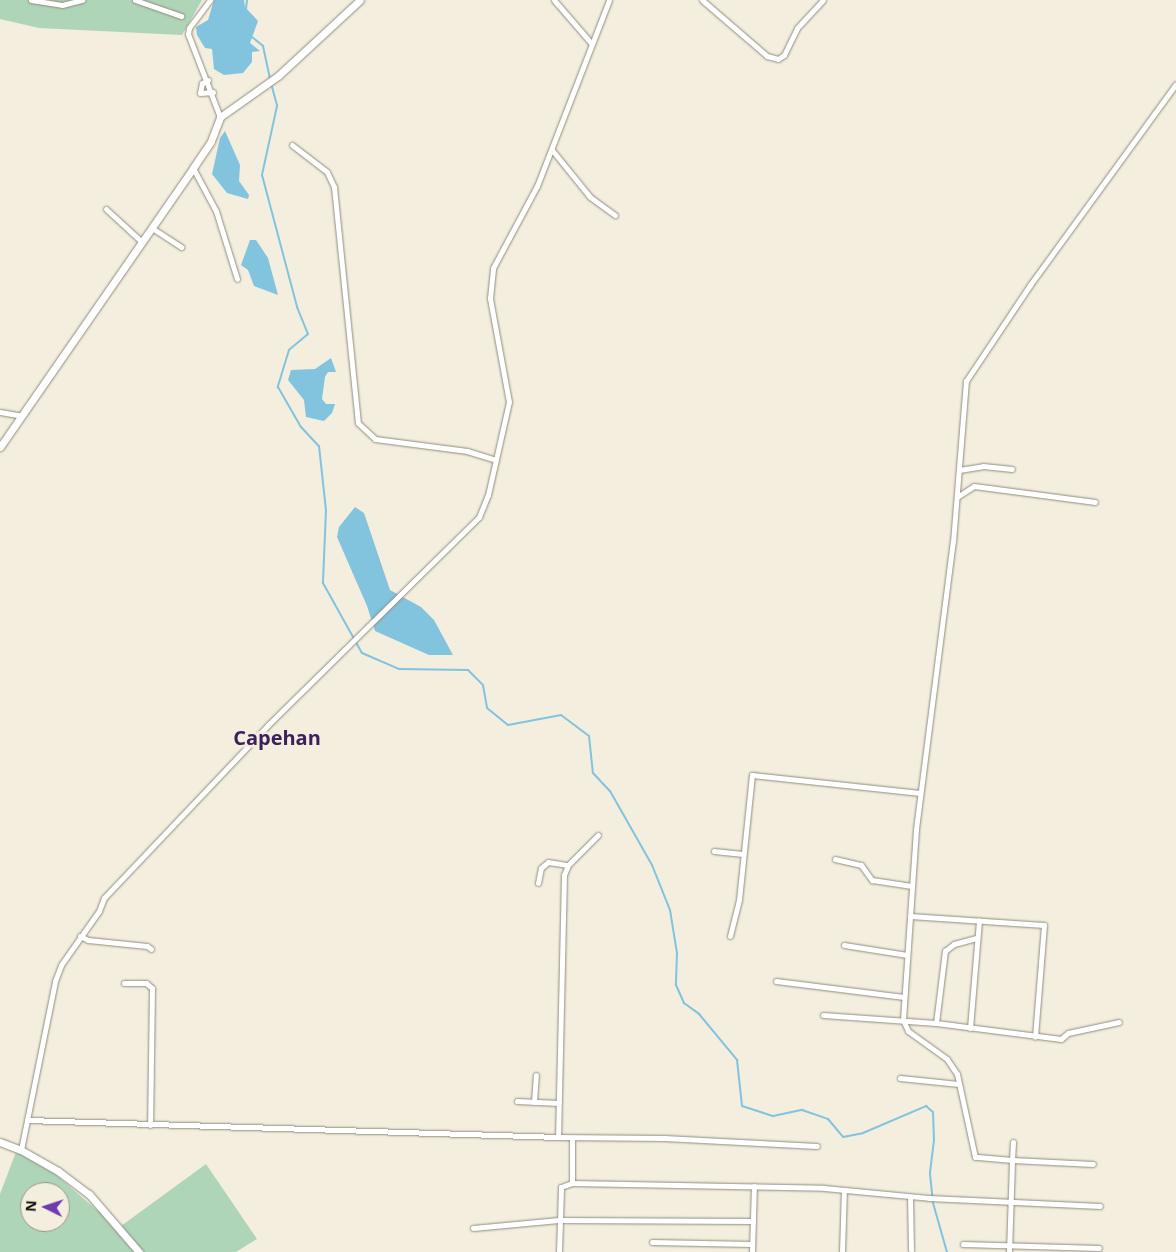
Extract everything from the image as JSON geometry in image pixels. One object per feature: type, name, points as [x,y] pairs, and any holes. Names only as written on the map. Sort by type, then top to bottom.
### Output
[{"type":"street","points":[[31,0],[62,5],[82,0]]},
{"type":"street","points":[[135,0],[182,16]]},
{"type":"street","points":[[210,0],[189,28],[188,34],[223,116]]},
{"type":"street","points":[[0,447],[193,168],[211,141],[223,116],[268,84],[360,0]]},
{"type":"street","points":[[554,0],[591,43]]},
{"type":"street","points":[[21,1150],[55,981],[80,936],[99,911],[104,898],[160,835],[366,628],[476,522],[488,495],[509,402],[490,283],[502,249],[533,194],[552,150],[591,43],[609,0]]},
{"type":"street","points":[[702,0],[767,56],[778,59],[784,55],[797,28],[823,0]]},
{"type":"street","points":[[208,80],[202,83],[200,93],[213,92]]},
{"type":"street","points":[[1093,1164],[975,1156],[959,1084],[947,1059],[911,1034],[904,1022],[912,886],[920,793],[957,498],[969,375],[1176,84]]},
{"type":"street","points":[[292,145],[327,172],[334,186],[358,423],[375,439],[467,451],[496,460]]},
{"type":"street","points":[[552,150],[590,197],[615,215]]},
{"type":"street","points":[[193,168],[216,212],[237,279]]},
{"type":"street","points":[[106,209],[142,242]]},
{"type":"street","points":[[152,228],[181,247]]},
{"type":"street","points":[[0,412],[22,416]]},
{"type":"street","points":[[959,470],[983,466],[1012,469]]},
{"type":"street","points":[[958,480],[970,486],[1095,502]]},
{"type":"street","points":[[957,498],[970,486]]},
{"type":"street","points":[[730,936],[739,900],[749,780],[754,774],[920,793]]},
{"type":"street","points":[[558,1137],[564,875],[568,865],[598,835]]},
{"type":"street","points":[[714,852],[743,854]]},
{"type":"street","points":[[835,859],[861,865],[872,880],[912,886]]},
{"type":"street","points":[[538,883],[541,868],[548,862],[568,865]]},
{"type":"street","points":[[910,916],[1044,925],[1035,1037]]},
{"type":"street","points":[[970,1028],[979,920]]},
{"type":"street","points":[[80,936],[88,940],[147,946],[151,949]]},
{"type":"street","points":[[936,1023],[945,951],[954,944],[977,938]]},
{"type":"street","points":[[844,945],[907,955]]},
{"type":"street","points":[[776,981],[904,997]]},
{"type":"street","points":[[124,983],[146,983],[152,988],[150,1125]]},
{"type":"street","points":[[823,1015],[936,1023],[1060,1039],[1068,1033],[1119,1022]]},
{"type":"street","points":[[534,1102],[536,1075]]},
{"type":"street","points":[[900,1078],[959,1084]]},
{"type":"street","points":[[517,1101],[559,1103]]},
{"type":"street","points":[[27,1120],[572,1138],[664,1138],[816,1146]]},
{"type":"street","points":[[572,1138],[572,1183]]},
{"type":"street","points":[[0,1142],[21,1150],[58,1171],[89,1194],[139,1252]]},
{"type":"street","points":[[1009,1252],[1013,1142]]},
{"type":"street","points":[[559,1252],[561,1187],[572,1183],[754,1186],[844,1190],[910,1197],[1100,1206]]},
{"type":"street","points":[[752,1252],[754,1186]]},
{"type":"street","points":[[842,1252],[844,1190]]},
{"type":"street","points":[[910,1197],[911,1250]]},
{"type":"street","points":[[473,1228],[559,1220],[753,1221]]},
{"type":"street","points":[[652,1242],[752,1244]]},
{"type":"street","points":[[963,1244],[1099,1248]]},
{"type":"green space","points":[[0,0],[202,0],[182,35],[39,28],[0,19]]},
{"type":"green space","points":[[16,1152],[55,1174],[64,1182],[20,1182],[20,1232],[70,1232],[70,1187],[105,1217],[134,1252],[0,1252],[0,1194]]},
{"type":"green space","points":[[206,1164],[257,1239],[236,1252],[142,1252],[121,1226]]},
{"type":"water","points":[[214,0],[244,0],[245,7],[258,21],[250,43],[260,51],[252,52],[252,62],[243,73],[224,75],[214,69],[212,49],[205,48],[197,35],[196,27],[208,20]]},
{"type":"water","points":[[225,131],[240,165],[239,181],[249,195],[248,199],[227,193],[212,174],[220,138]]},
{"type":"water","points":[[250,240],[256,240],[268,258],[278,295],[254,286],[248,270],[241,265]]},
{"type":"water","points":[[331,358],[336,372],[328,372],[325,377],[322,399],[326,404],[335,404],[332,413],[324,421],[306,417],[304,400],[288,380],[291,370],[315,369]]},
{"type":"water","points":[[355,507],[364,513],[390,590],[421,607],[434,620],[453,655],[429,655],[375,631],[367,606],[337,537],[339,527]]},
{"type":"waterway","points":[[246,9],[247,0]]},
{"type":"waterway","points":[[252,37],[263,46],[270,78]]},
{"type":"waterway","points":[[271,83],[277,106],[262,175],[297,307],[308,334],[289,350],[278,387],[301,427],[319,446],[326,510],[323,583],[362,653],[399,669],[468,670],[483,685],[487,708],[508,725],[561,715],[589,736],[593,773],[610,791],[652,865],[670,910],[677,953],[676,985],[684,1003],[699,1014],[737,1060],[742,1106],[773,1116],[802,1110],[828,1119],[843,1137],[863,1133],[926,1106],[933,1112],[934,1140],[930,1174],[933,1203],[947,1252]]},
{"type":"district","name":"Capehan","points":[[277,737]]}]
